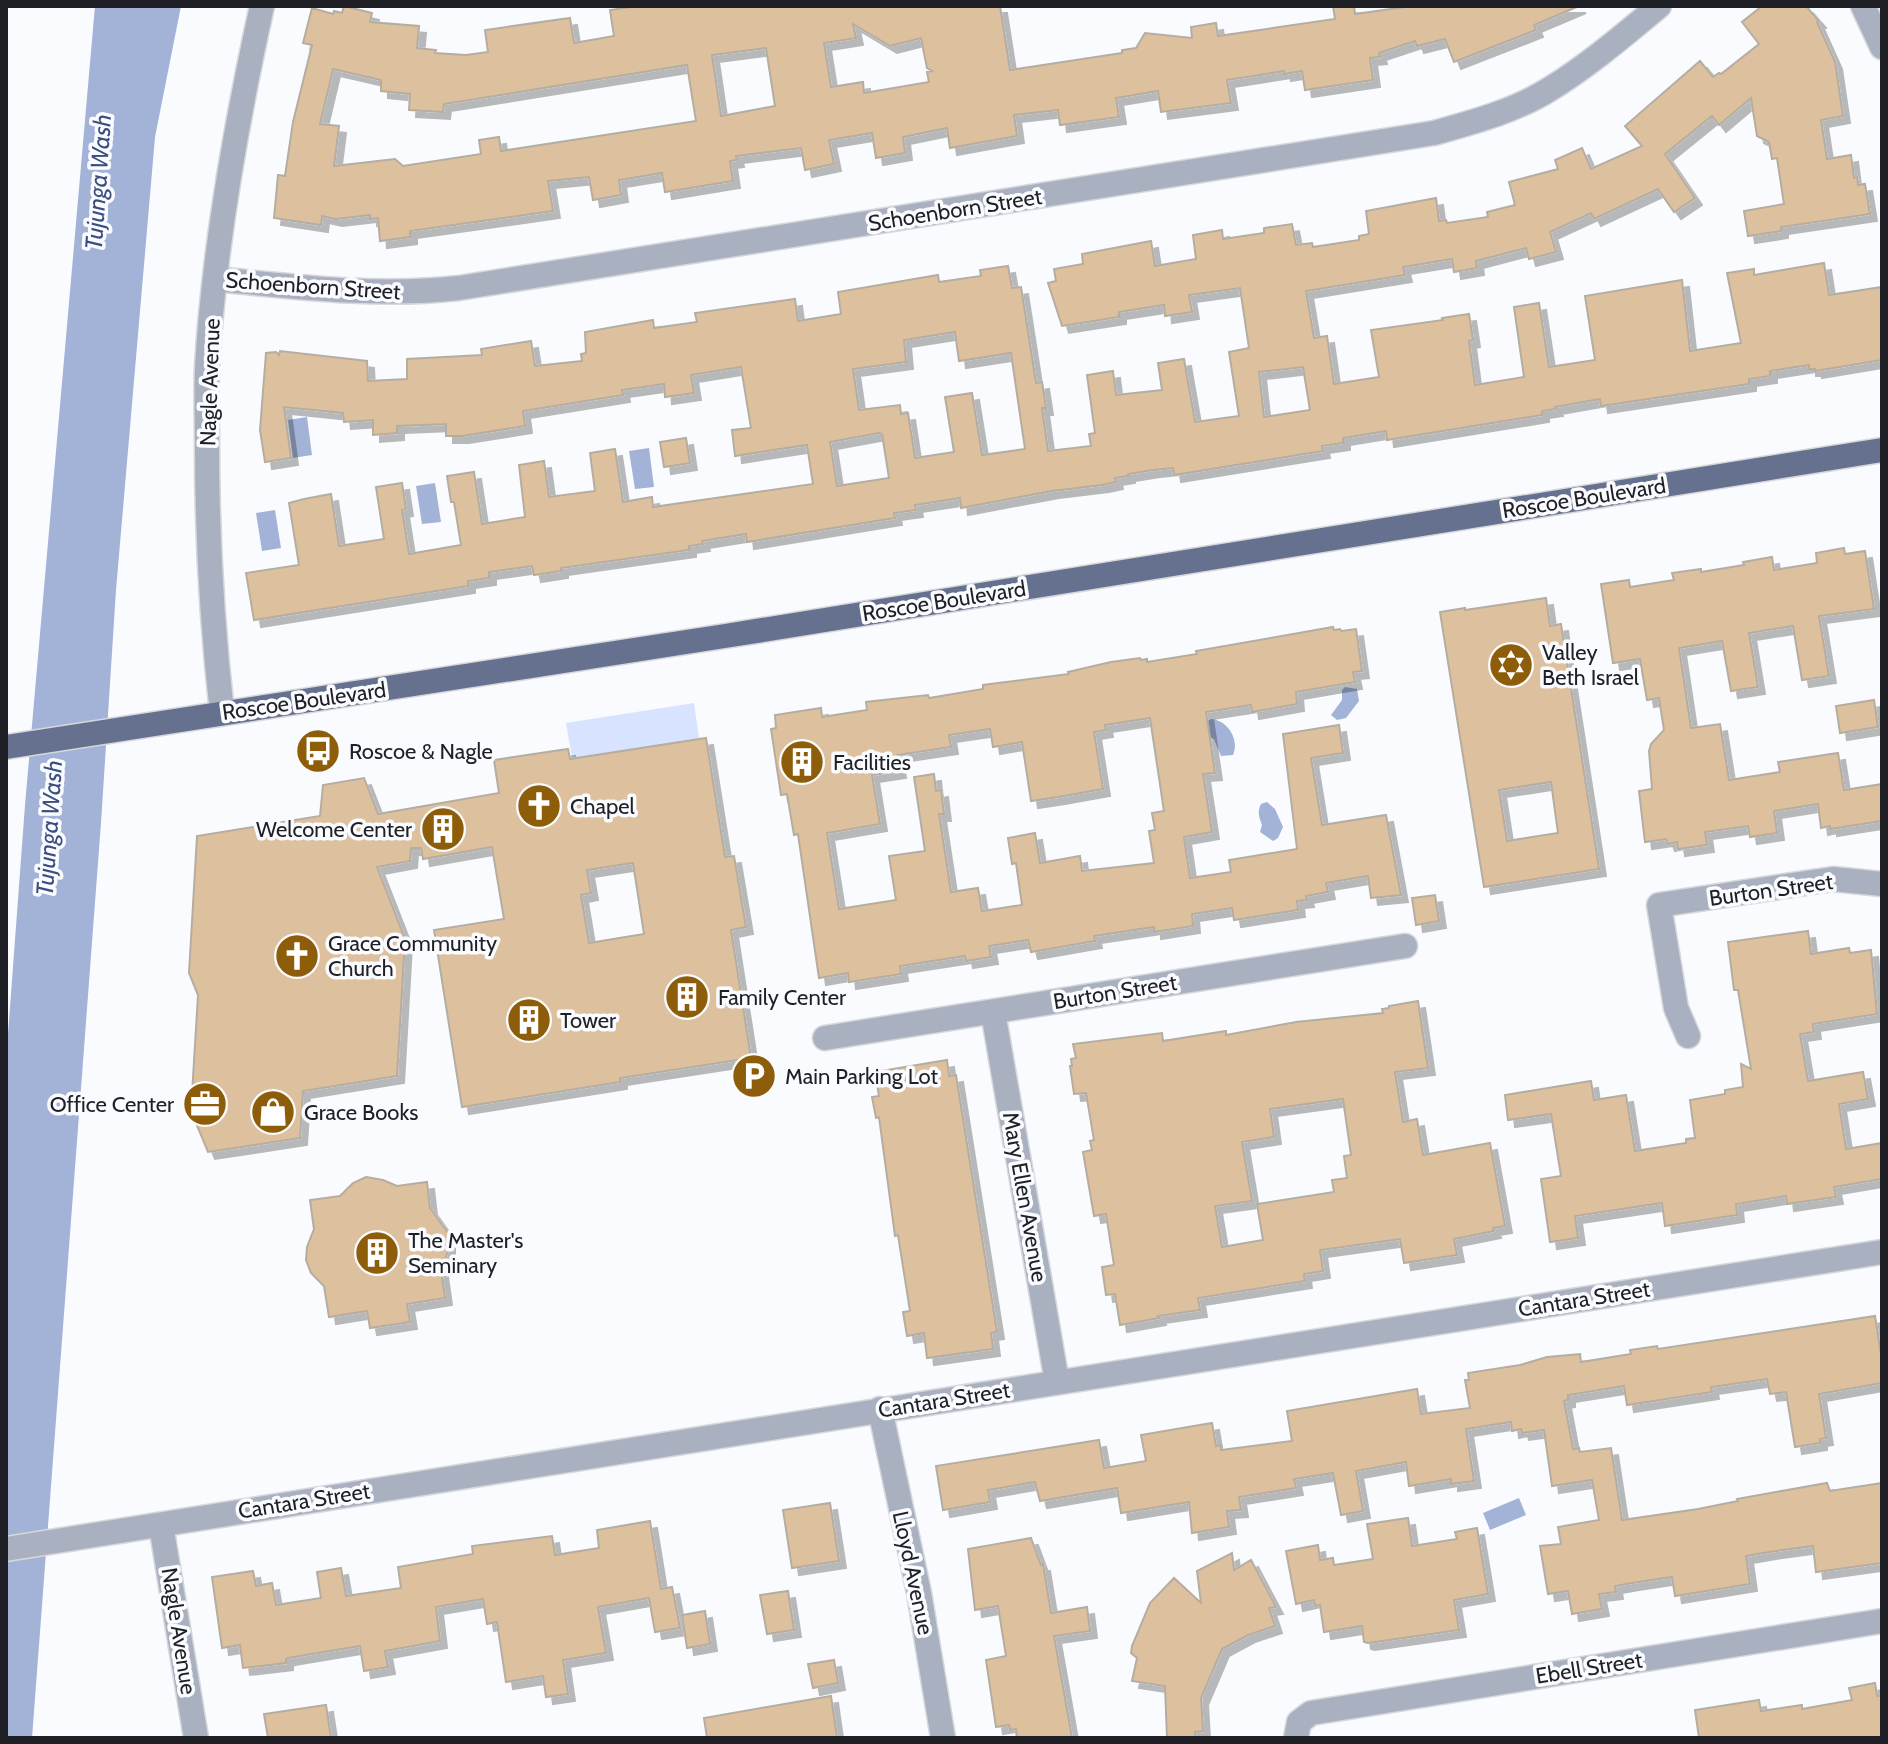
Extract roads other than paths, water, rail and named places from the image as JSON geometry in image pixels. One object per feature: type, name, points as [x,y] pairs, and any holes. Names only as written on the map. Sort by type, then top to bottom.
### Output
[{"type":"main road","name":"Roscoe Boulevard","points":[[6,747],[873,613],[1882,450]]},
{"type":"street","name":"Nagle Avenue","points":[[222,713],[215,648],[207,495],[207,368],[215,279],[244,89],[262,6]]},
{"type":"street","name":"Schoenborn Street","points":[[215,279],[368,294],[459,288],[1434,133],[1490,116],[1548,90],[1600,54],[1659,6]]},
{"type":"street","points":[[1863,6],[1882,47]]},
{"type":"street","name":"Burton Street","points":[[1688,1036],[1676,1008],[1659,905],[1833,879],[1882,884]]},
{"type":"street","name":"Burton Street","points":[[825,1038],[1405,946]]},
{"type":"street","name":"Mary Ellen Avenue","points":[[993,1012],[1057,1382]]},
{"type":"street","name":"Cantara Street","points":[[6,1549],[1882,1252]]},
{"type":"street","name":"Lloyd Avenue","points":[[880,1409],[919,1593],[943,1738]]},
{"type":"street","name":"Nagle Avenue","points":[[161,1525],[196,1738]]},
{"type":"street","name":"Ebell Street","points":[[1297,1730],[1311,1713],[1882,1621]]},
{"type":"water","name":"Tujunga Wash","points":[[95,6],[181,6],[155,137],[116,590],[32,1738],[6,1738],[6,1061],[25,805]]},
{"type":"water","points":[[307,417],[312,455],[293,458],[288,420]]},
{"type":"water","points":[[649,448],[654,487],[635,489],[629,451]]},
{"type":"water","points":[[435,483],[441,522],[422,524],[416,486]]},
{"type":"water","points":[[275,510],[281,548],[262,551],[256,513]]},
{"type":"water","points":[[1345,687],[1357,689],[1359,701],[1346,718],[1337,720],[1331,715],[1342,700]]},
{"type":"water","points":[[1211,719],[1231,731],[1235,743],[1233,755],[1221,756],[1214,739],[1206,735],[1205,722]]},
{"type":"water","points":[[1267,802],[1275,809],[1283,827],[1273,841],[1260,832],[1259,810],[1261,804]]},
{"type":"water","points":[[1519,1498],[1526,1515],[1490,1530],[1483,1513]]},
{"type":"place","name":"Valley Beth Israel","points":[[1511,665]]},
{"type":"place","name":"Roscoe & Nagle","points":[[318,751]]},
{"type":"place","name":"Facilities","points":[[802,762]]},
{"type":"place","name":"Chapel","points":[[539,806]]},
{"type":"place","name":"Welcome Center","points":[[443,829]]},
{"type":"place","name":"Grace Community Church","points":[[297,956]]},
{"type":"place","name":"Family Center","points":[[687,997]]},
{"type":"place","name":"Tower","points":[[529,1020]]},
{"type":"place","name":"Main Parking Lot","points":[[754,1076]]},
{"type":"place","name":"Office Center","points":[[205,1104]]},
{"type":"place","name":"Grace Books","points":[[273,1112]]},
{"type":"place","name":"The Master's Seminary","points":[[377,1253]]}]
